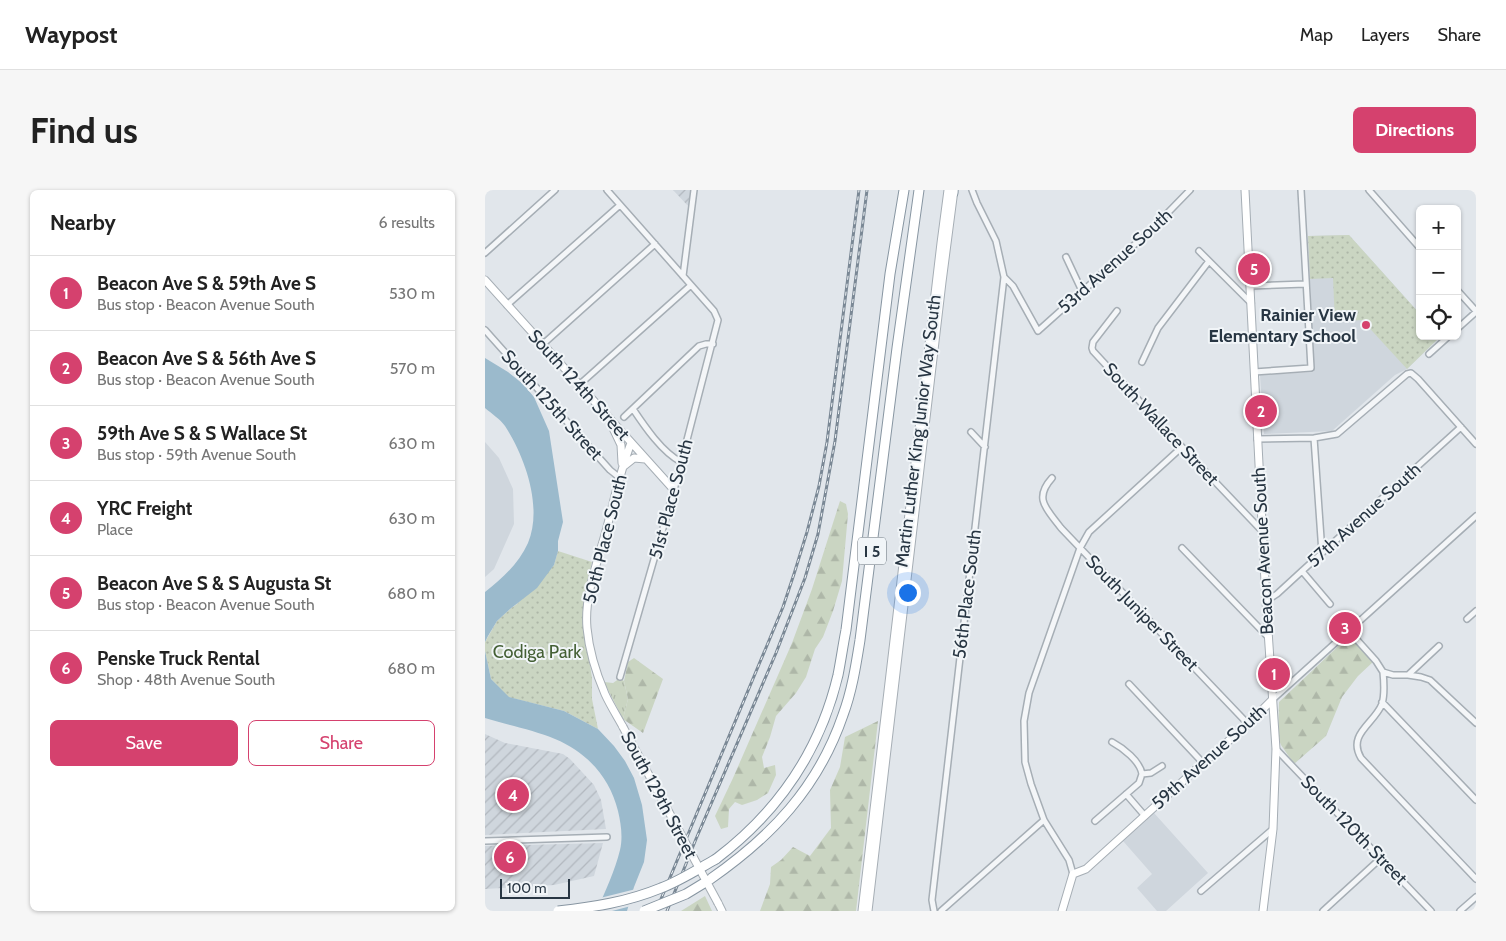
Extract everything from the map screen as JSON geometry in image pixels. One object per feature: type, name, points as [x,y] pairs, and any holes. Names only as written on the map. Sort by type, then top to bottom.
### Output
[{"type":"highway","name":"I 5","points":[[644,911],[686,894],[737,861],[755,846],[776,826],[813,779],[836,734],[852,686],[860,640],[919,190]]},
{"type":"highway","name":"I 5","points":[[558,911],[598,906],[646,894],[679,880],[715,859],[733,846],[770,810],[792,782],[821,728],[838,674],[846,630],[890,274],[903,191]]},
{"type":"street","points":[[485,253],[555,190]]},
{"type":"street","points":[[579,385],[691,285],[607,190]]},
{"type":"street","points":[[683,276],[694,190]]},
{"type":"street","points":[[972,190],[996,241],[1004,277]]},
{"type":"street","name":"Beacon Avenue South","points":[[1245,190],[1275,749],[1273,829],[1263,911]]},
{"type":"street","points":[[1254,372],[1311,368],[1301,190]]},
{"type":"street","points":[[1369,190],[1416,243]]},
{"type":"street","name":"Martin Luther King Junior Way South","points":[[862,911],[941,243],[952,191]]},
{"type":"street","name":"Martin Luther King Junior Way South","points":[[869,911],[952,191]]},
{"type":"street","name":"53rd Avenue South","points":[[1004,277],[1013,286],[1038,331],[1153,229],[1187,191]]},
{"type":"street","points":[[507,305],[620,205]]},
{"type":"street","points":[[542,345],[655,244]]},
{"type":"street","points":[[1199,251],[1251,303]]},
{"type":"street","points":[[1066,257],[1082,291]]},
{"type":"street","points":[[1142,362],[1158,328],[1209,261]]},
{"type":"street","name":"56th Place South","points":[[933,911],[932,900],[1004,277]]},
{"type":"street","name":"South 124th Street","points":[[485,280],[674,490]]},
{"type":"street","points":[[1250,286],[1305,284]]},
{"type":"street","name":"51st Place South","points":[[620,677],[674,490],[718,320],[715,311],[691,285]]},
{"type":"street","points":[[1461,294],[1476,311],[1461,325]]},
{"type":"street","name":"South Wallace Street","points":[[1117,311],[1094,340],[1092,349],[1263,532]]},
{"type":"street","name":"South 125th Street","points":[[485,330],[610,470],[622,472]]},
{"type":"street","points":[[1429,354],[1445,340]]},
{"type":"street","points":[[624,417],[699,346],[713,344]]},
{"type":"street","points":[[1257,439],[1314,438],[1337,434],[1407,374],[1411,373],[1476,444]]},
{"type":"street","points":[[633,409],[647,429],[673,458],[681,462]]},
{"type":"street","points":[[603,411],[614,428],[621,444],[622,472]]},
{"type":"street","name":"57th Avenue South","points":[[1266,601],[1302,572],[1461,427]]},
{"type":"street","points":[[971,432],[985,447]]},
{"type":"street","points":[[1314,438],[1322,553]]},
{"type":"street","name":"50th Place South","points":[[599,678],[591,654],[587,626],[587,606],[631,443]]},
{"type":"street","name":"50th Place South","points":[[621,451],[631,443]]},
{"type":"street","points":[[1062,911],[1073,874],[1069,860],[1044,820],[1025,762],[1024,721],[1029,693],[1080,548],[1086,536],[1182,447]]},
{"type":"street","points":[[622,472],[634,458],[646,459]]},
{"type":"street","name":"South Juniper Street","points":[[1052,478],[1045,485],[1042,498],[1043,504],[1061,528],[1248,724]]},
{"type":"street","name":"59th Avenue South","points":[[1073,874],[1086,869],[1476,516]]},
{"type":"street","points":[[1182,548],[1269,638]]},
{"type":"street","points":[[1302,572],[1330,604]]},
{"type":"street","points":[[1467,619],[1476,611]]},
{"type":"street","points":[[1349,631],[1376,661],[1383,672],[1384,684],[1382,702],[1375,716],[1358,735],[1358,753],[1476,879]]},
{"type":"street","points":[[1408,675],[1439,646]]},
{"type":"street","points":[[1383,672],[1430,680],[1476,723]]},
{"type":"street","name":"South 129th Street","points":[[599,678],[605,694],[722,911]]},
{"type":"street","points":[[1129,684],[1203,763]]},
{"type":"street","points":[[1382,702],[1476,800]]},
{"type":"street","points":[[1095,821],[1139,783],[1142,774],[1140,766],[1121,747],[1112,742]]},
{"type":"street","name":"South 120th Street","points":[[1275,749],[1431,911]]},
{"type":"street","points":[[1142,774],[1151,773],[1162,766]]},
{"type":"street","points":[[1126,794],[1145,816]]},
{"type":"street","points":[[941,911],[1044,820]]},
{"type":"street","points":[[1201,892],[1273,829]]},
{"type":"street","points":[[485,841],[607,837]]},
{"type":"street","points":[[1323,911],[1381,858]]},
{"type":"street","points":[[1460,911],[1476,897]]},
{"type":"shaded area","points":[[673,190],[691,190],[689,207]]},
{"type":"shaded area","name":"Rainier View Elementary School","points":[[1349,235],[1416,310],[1416,340],[1437,340],[1407,369],[1395,375],[1332,431],[1264,434],[1260,375],[1314,372],[1308,236]]},
{"type":"shaded area","points":[[485,442],[499,458],[513,489],[514,524],[494,569],[485,577]]},
{"type":"shaded area","points":[[485,734],[505,743],[563,754],[570,759],[594,785],[601,800],[606,829],[485,835]]},
{"type":"shaded area","points":[[1154,813],[1208,873],[1166,911],[1157,911],[1137,888],[1152,874],[1123,841]]},
{"type":"shaded area","points":[[603,843],[594,876],[554,885],[485,889],[485,846]]},
{"type":"green space","points":[[1349,235],[1416,310],[1416,340],[1437,340],[1407,369],[1362,320],[1335,322],[1333,278],[1310,279],[1308,236]]},
{"type":"green space","points":[[840,501],[846,504],[848,514],[842,581],[833,611],[823,637],[815,649],[806,677],[796,693],[776,716],[762,757],[764,768],[775,765],[776,775],[768,793],[757,800],[742,805],[735,802],[729,809],[728,827],[721,829],[715,816],[792,643],[812,589]]},
{"type":"green space","name":"Codiga Park","points":[[558,551],[592,562],[585,590],[583,618],[592,678],[592,699],[598,729],[564,711],[508,697],[491,679],[485,642],[497,621],[517,604],[554,565]]},
{"type":"green space","points":[[1349,636],[1373,662],[1358,676],[1342,697],[1326,736],[1294,764],[1278,737],[1279,702]]},
{"type":"green space","points":[[634,658],[663,679],[643,733],[623,719],[628,699],[624,681],[628,662]]},
{"type":"green space","points":[[620,678],[624,681],[628,699],[623,719],[604,682],[613,683]]},
{"type":"green space","points":[[878,721],[856,911],[760,911],[770,884],[771,867],[781,860],[793,847],[810,856],[831,828],[830,790],[840,767],[845,737]]},
{"type":"green space","points":[[705,896],[712,911],[681,911]]},
{"type":"water","points":[[485,358],[508,372],[523,384],[534,397],[549,431],[563,522],[554,565],[537,588],[497,621],[485,642],[485,592],[498,582],[520,557],[528,543],[534,514],[530,483],[519,452],[505,426],[485,408]]},
{"type":"water","points":[[485,651],[491,679],[509,697],[564,711],[598,729],[625,761],[634,778],[642,805],[647,840],[644,862],[627,911],[597,911],[610,881],[621,845],[619,816],[614,799],[603,777],[587,759],[567,744],[538,733],[485,718]]},
{"type":"pier","points":[[636,889],[631,906],[612,911],[595,911],[600,898]]},
{"type":"railway","points":[[656,911],[783,607],[807,532],[819,486],[827,442],[859,190]]},
{"type":"railway","points":[[667,911],[776,653],[805,578],[818,534],[835,441],[867,190]]},
{"type":"place","name":"Beacon Ave S & S Augusta St","points":[[1254,269]]},
{"type":"place","name":"Rainier View Elementary School","points":[[1366,325]]},
{"type":"place","name":"Beacon Ave S & 56th Ave S","points":[[1261,411]]},
{"type":"place","name":"59th Ave S & S Wallace St","points":[[1345,628]]},
{"type":"place","name":"Beacon Ave S & 59th Ave S","points":[[1274,674]]},
{"type":"place","name":"YRC Freight","points":[[513,795]]},
{"type":"place","name":"Penske Truck Rental","points":[[510,857]]}]
